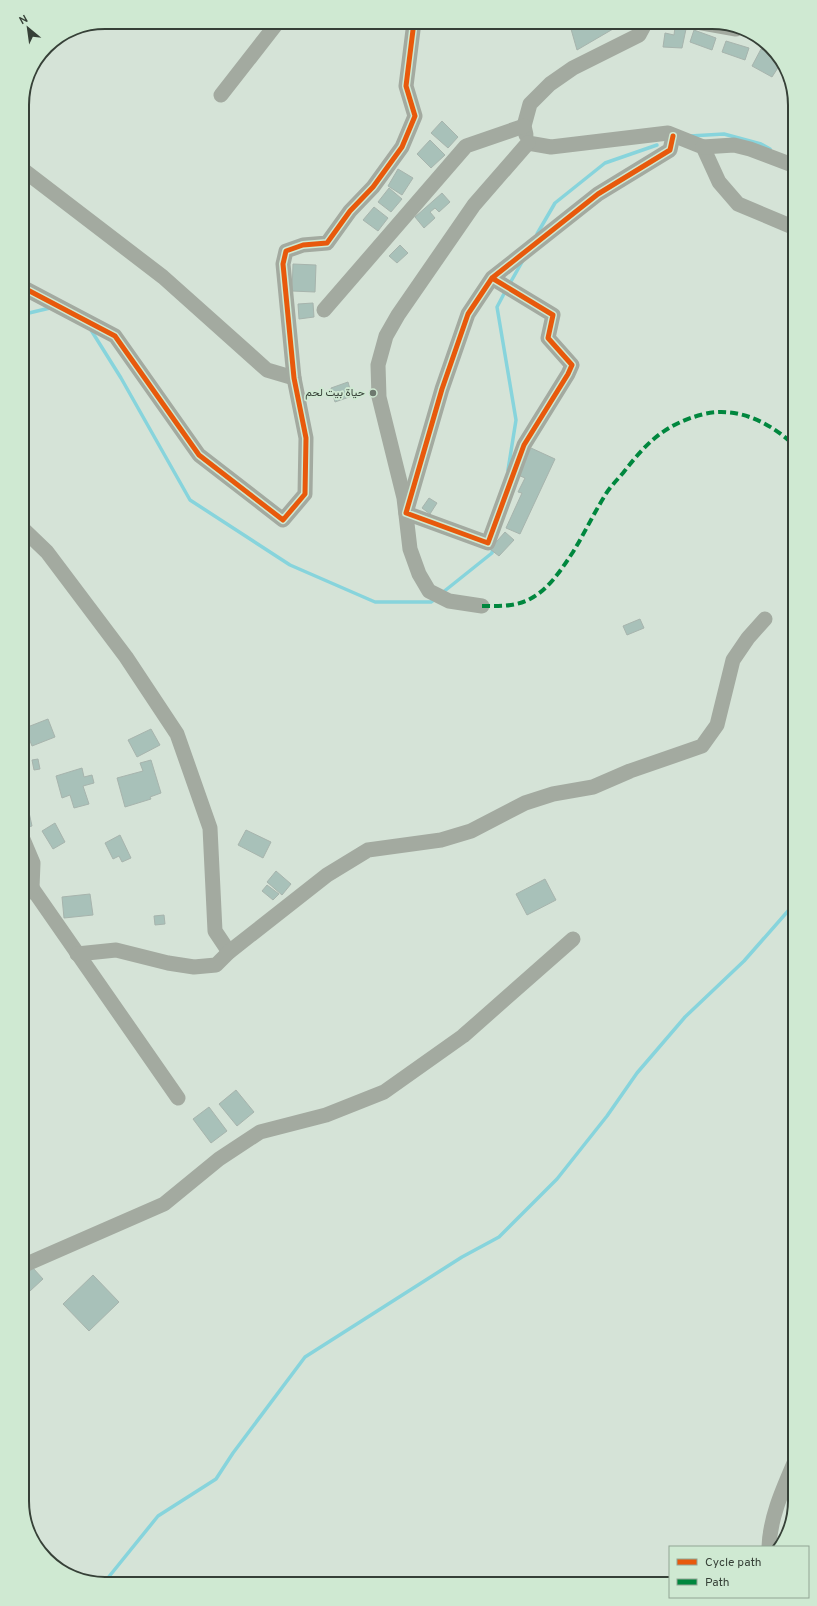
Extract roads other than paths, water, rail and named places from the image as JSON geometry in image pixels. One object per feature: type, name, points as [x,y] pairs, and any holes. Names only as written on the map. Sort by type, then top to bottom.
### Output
[{"type":"street","points":[[221,95],[273,29]]},
{"type":"street","points":[[29,291],[115,336],[199,455],[283,520],[305,494],[306,438],[294,378],[283,264],[286,251],[303,245],[327,243],[350,211],[372,187],[402,147],[415,116],[406,86],[413,29]]},
{"type":"street","points":[[528,143],[524,126],[530,104],[550,84],[573,68],[639,34],[642,29]]},
{"type":"street","points":[[324,310],[466,146],[524,126]]},
{"type":"street","points":[[528,143],[551,147],[668,133],[703,147],[734,145],[750,149],[788,163]]},
{"type":"street","points":[[406,513],[442,389],[468,314],[492,278],[598,194],[670,150],[674,136]]},
{"type":"street","points":[[482,606],[449,601],[429,590],[419,574],[410,549],[404,498],[379,396],[378,365],[386,336],[398,315],[474,204],[528,143]]},
{"type":"street","points":[[703,147],[719,182],[738,204],[788,225]]},
{"type":"street","points":[[29,174],[164,277],[267,370],[294,378]]},
{"type":"street","points":[[406,513],[488,543],[524,445],[568,374],[572,365],[548,338],[553,315],[492,278]]},
{"type":"street","points":[[29,535],[47,552],[126,657],[177,734],[210,828],[215,931],[229,952]]},
{"type":"street","points":[[76,954],[116,950],[194,967],[216,965],[229,952],[327,875],[368,850],[441,840],[471,831],[525,803],[553,794],[593,787],[630,771],[702,746],[717,725],[733,660],[748,638],[766,619]]},
{"type":"street","points":[[29,854],[33,863],[29,883]]},
{"type":"street","points":[[29,895],[76,954],[178,1098]]},
{"type":"street","points":[[29,1263],[164,1204],[219,1159],[260,1132],[326,1115],[384,1092],[462,1036],[573,940]]},
{"type":"street","points":[[769,1546],[769,1533],[778,1501],[788,1477]]},
{"type":"waterway","points":[[690,136],[724,134],[761,144],[770,149]]},
{"type":"waterway","points":[[537,234],[555,203],[605,163],[657,145]]},
{"type":"waterway","points":[[509,285],[522,262]]},
{"type":"waterway","points":[[506,290],[497,307],[516,420],[508,470]]},
{"type":"waterway","points":[[29,313],[50,308]]},
{"type":"waterway","points":[[91,330],[121,378],[190,500],[290,565],[375,602],[431,602],[435,599]]},
{"type":"waterway","points":[[442,593],[492,553],[493,546]]},
{"type":"waterway","points":[[109,1577],[158,1516],[216,1479],[233,1453],[305,1357],[462,1257],[499,1237],[557,1179],[607,1116],[637,1073],[685,1017],[744,961],[788,911]]},
{"type":"place","name":"حياة بيت لحم","points":[[373,393]]}]
